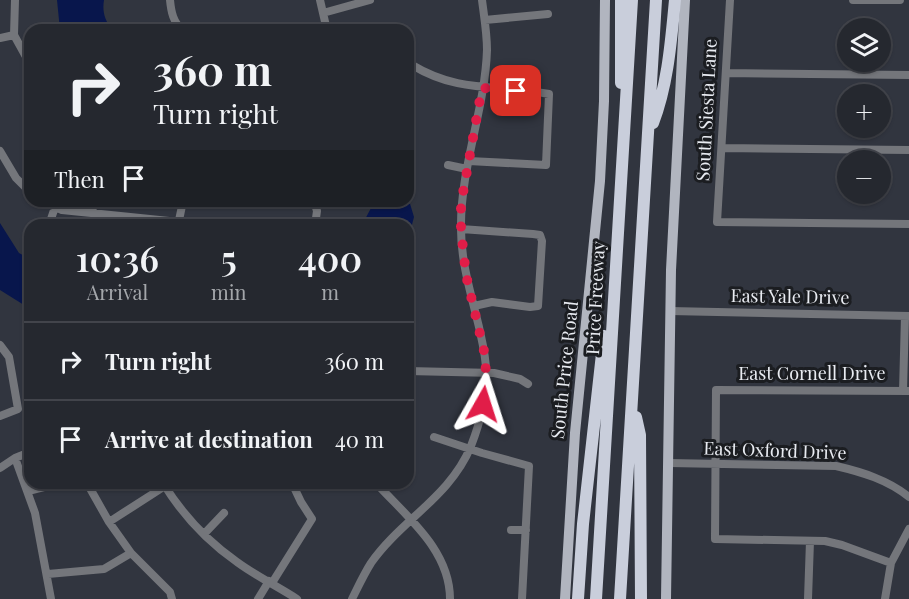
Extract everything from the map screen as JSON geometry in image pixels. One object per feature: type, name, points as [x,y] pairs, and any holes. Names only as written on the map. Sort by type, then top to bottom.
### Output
[{"type":"highway","points":[[621,0],[620,67],[624,134]]},
{"type":"highway","name":"Price Freeway","points":[[596,599],[632,0]]},
{"type":"highway","points":[[620,599],[656,0]]},
{"type":"highway","points":[[649,132],[662,101],[675,0]]},
{"type":"highway","points":[[578,599],[583,524],[605,317],[615,279]]},
{"type":"highway","points":[[633,404],[640,435],[641,599]]},
{"type":"main road","name":"South Price Road","points":[[565,599],[574,443],[600,181],[605,0]]},
{"type":"main road","points":[[666,599],[673,213],[685,0]]},
{"type":"street","points":[[15,0],[14,35],[24,53]]},
{"type":"street","points":[[320,0],[326,24]]},
{"type":"street","points":[[323,13],[370,0]]},
{"type":"street","points":[[352,599],[372,562],[450,481],[470,449],[483,404],[486,372],[484,351],[465,267],[461,230],[461,204],[487,50],[482,0]]},
{"type":"street","name":"South Siesta Lane","points":[[730,0],[717,222],[909,225]]},
{"type":"street","points":[[853,0],[900,0]]},
{"type":"street","points":[[170,1],[172,15],[177,24]]},
{"type":"street","points":[[485,20],[548,14]]},
{"type":"street","points":[[0,38],[14,35]]},
{"type":"street","points":[[414,66],[428,75],[470,87],[549,94],[546,165],[448,165]]},
{"type":"street","points":[[726,73],[909,75]]},
{"type":"street","points":[[722,148],[909,150]]},
{"type":"street","points":[[0,151],[16,178],[24,186]]},
{"type":"street","points":[[51,219],[55,207],[62,210],[139,219]]},
{"type":"street","points":[[92,213],[93,207]]},
{"type":"street","points":[[461,230],[540,235],[542,241],[538,306],[492,302],[474,306]]},
{"type":"street","name":"East Yale Drive","points":[[670,311],[907,316]]},
{"type":"street","points":[[906,391],[907,316]]},
{"type":"street","points":[[0,345],[9,357],[18,409],[0,416]]},
{"type":"street","points":[[414,371],[486,372],[511,376],[528,384]]},
{"type":"street","name":"East Cornell Drive","points":[[714,465],[716,390],[906,391]]},
{"type":"street","points":[[434,437],[529,466],[522,599]]},
{"type":"street","points":[[0,468],[24,454]]},
{"type":"street","points":[[15,458],[24,481]]},
{"type":"street","name":"East Oxford Drive","points":[[669,463],[836,466],[882,480],[909,497]]},
{"type":"street","points":[[714,465],[715,539],[825,541],[891,563]]},
{"type":"street","points":[[36,489],[28,491],[40,533],[51,599]]},
{"type":"street","points":[[90,489],[109,522],[131,553],[170,592],[172,598]]},
{"type":"street","points":[[109,522],[157,489]]},
{"type":"street","points":[[167,489],[189,520],[236,562],[297,599]]},
{"type":"street","points":[[265,599],[272,583],[312,519],[295,489]]},
{"type":"street","points":[[382,489],[436,549],[445,566],[450,583],[450,599]]},
{"type":"street","points":[[204,534],[224,513]]},
{"type":"street","points":[[885,599],[891,563],[909,529]]},
{"type":"street","points":[[511,530],[526,530]]},
{"type":"street","points":[[808,599],[810,541]]},
{"type":"street","points":[[48,574],[104,569],[131,553]]},
{"type":"street","points":[[258,599],[272,583]]},
{"type":"shaded area","points":[[57,0],[104,0],[103,8],[109,24],[59,24]]},
{"type":"shaded area","points":[[411,207],[414,217],[413,219],[365,219],[371,208]]},
{"type":"shaded area","points":[[0,223],[19,253],[24,256],[24,305],[0,290]]},
{"type":"route","points":[[483,404],[486,372],[484,351],[462,251],[461,204],[482,88],[516,91]]}]
